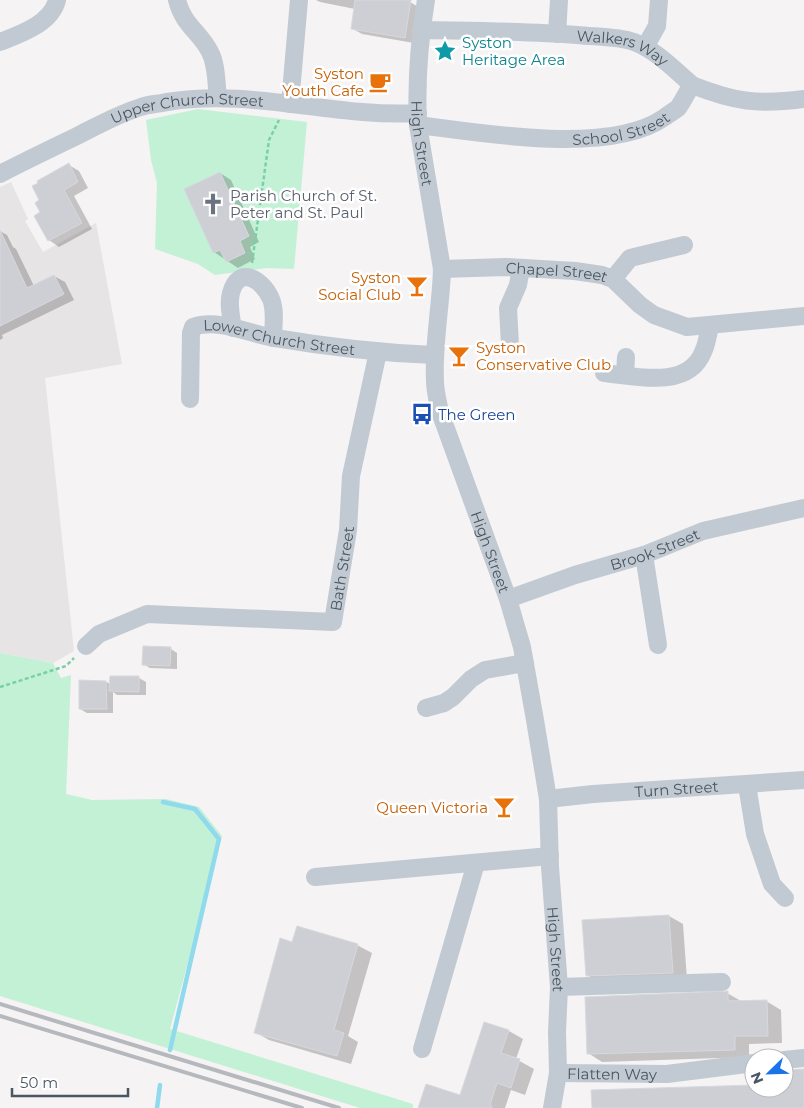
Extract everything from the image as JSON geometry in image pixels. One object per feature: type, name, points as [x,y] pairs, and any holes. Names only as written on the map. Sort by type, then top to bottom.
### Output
[{"type":"street","points":[[0,42],[37,26],[56,5],[57,0]]},
{"type":"street","points":[[177,0],[187,24],[205,44],[211,54],[215,66],[218,98]]},
{"type":"street","points":[[290,104],[299,0]]},
{"type":"street","name":"High Street","points":[[426,0],[421,30],[418,73],[418,119],[442,269],[442,287],[434,355],[434,383],[440,412],[508,599],[522,647],[548,799],[559,987],[558,1073],[552,1108]]},
{"type":"street","points":[[557,34],[559,0]]},
{"type":"street","points":[[645,47],[657,26],[658,0]]},
{"type":"street","name":"Walkers Way","points":[[421,30],[525,31],[614,38],[645,47],[664,60],[692,85]]},
{"type":"street","points":[[692,85],[712,93],[747,102],[804,99]]},
{"type":"street","name":"School Street","points":[[418,119],[493,135],[565,139],[602,138],[636,131],[659,121],[677,108],[692,85]]},
{"type":"street","name":"Upper Church Street","points":[[1,172],[110,119],[142,107],[179,100],[218,98],[399,114],[418,119]]},
{"type":"street","points":[[613,279],[630,258],[684,245]]},
{"type":"street","points":[[510,345],[508,308],[518,284],[521,268]]},
{"type":"street","name":"Chapel Street","points":[[442,269],[521,268],[575,270],[602,275],[613,279],[640,305],[654,315],[687,327],[804,316]]},
{"type":"street","points":[[233,328],[230,303],[235,282],[241,278],[250,277],[258,281],[271,299],[274,311],[273,338]]},
{"type":"street","name":"Lower Church Street","points":[[190,399],[191,333],[193,326],[202,324],[233,328],[273,338],[378,352]]},
{"type":"street","points":[[604,373],[625,375],[659,385],[690,370],[703,352],[710,326]]},
{"type":"street","points":[[378,352],[434,355]]},
{"type":"street","name":"Bath Street","points":[[86,646],[99,634],[147,614],[333,622],[348,530],[352,476],[378,352]]},
{"type":"street","points":[[625,375],[626,357]]},
{"type":"street","name":"Brook Street","points":[[508,599],[571,576],[644,555],[703,531],[804,508]]},
{"type":"street","points":[[644,555],[658,645]]},
{"type":"street","points":[[426,708],[449,700],[471,679],[485,670],[525,663]]},
{"type":"street","name":"Turn Street","points":[[548,799],[593,794],[804,780]]},
{"type":"street","points":[[747,784],[755,834],[772,884],[785,898]]},
{"type":"street","points":[[315,877],[550,856]]},
{"type":"street","points":[[422,1049],[476,863]]},
{"type":"street","points":[[559,987],[722,982]]},
{"type":"street","name":"Flatten Way","points":[[558,1073],[667,1074],[744,1065]]},
{"type":"path","points":[[250,277],[270,140],[276,124],[290,104]]},
{"type":"path","points":[[0,687],[66,666],[86,646]]},
{"type":"shaded area","points":[[11,182],[28,219],[25,221],[43,252],[96,223],[122,364],[45,378],[74,651],[53,663],[0,653],[0,187]]},
{"type":"green space","points":[[198,109],[307,122],[294,269],[267,268],[215,275],[198,264],[155,249],[157,183],[151,160],[146,120]]},
{"type":"green space","points":[[0,653],[53,663],[61,678],[71,675],[66,794],[92,800],[166,799],[199,807],[222,836],[170,1029],[413,1104],[413,1108],[360,1108],[0,996]]},
{"type":"building","points":[[355,0],[411,0],[405,38],[351,29]]},
{"type":"building","points":[[69,163],[78,182],[64,190],[82,223],[48,241],[34,216],[40,212],[35,203],[39,200],[32,186],[38,183],[37,181]]},
{"type":"building","name":"Parish Church of St. Peter and St. Paul","points":[[220,172],[249,236],[240,241],[245,253],[226,262],[220,250],[213,253],[184,189]]},
{"type":"building","points":[[0,230],[27,288],[54,275],[64,294],[0,326]]},
{"type":"building","points":[[143,646],[171,647],[170,666],[142,665]]},
{"type":"building","points":[[110,676],[139,676],[139,692],[109,691]]},
{"type":"building","points":[[79,680],[106,681],[107,709],[79,709]]},
{"type":"building","points":[[669,915],[673,973],[586,976],[582,920]]},
{"type":"building","points":[[297,926],[358,944],[334,1030],[344,1033],[337,1056],[254,1033],[280,938],[292,942]]},
{"type":"building","points":[[728,991],[728,1001],[767,1000],[768,1036],[735,1036],[735,1050],[587,1054],[585,997]]},
{"type":"building","points":[[484,1022],[509,1030],[501,1053],[520,1059],[511,1088],[497,1083],[490,1105],[492,1106],[491,1108],[418,1108],[426,1084],[460,1095]]},
{"type":"building","points":[[804,1069],[804,1108],[592,1108],[591,1090],[744,1085],[744,1098],[794,1098],[794,1070]]},
{"type":"waterway","points":[[163,802],[195,809],[219,839],[170,1050]]},
{"type":"waterway","points":[[157,1108],[160,1085]]},
{"type":"railway","points":[[0,1004],[339,1108]]},
{"type":"railway","points":[[0,1016],[302,1108]]},
{"type":"place","name":"Syston Heritage Area","points":[[445,51]]},
{"type":"place","name":"Syston Youth Cafe","points":[[380,82]]},
{"type":"place","name":"Parish Church of St. Peter and St. Paul","points":[[213,204]]},
{"type":"place","name":"Syston Social Club","points":[[417,286]]},
{"type":"place","name":"Syston Conservative Club","points":[[459,356]]},
{"type":"place","name":"The Green","points":[[422,414]]},
{"type":"place","name":"Queen Victoria","points":[[504,807]]}]
